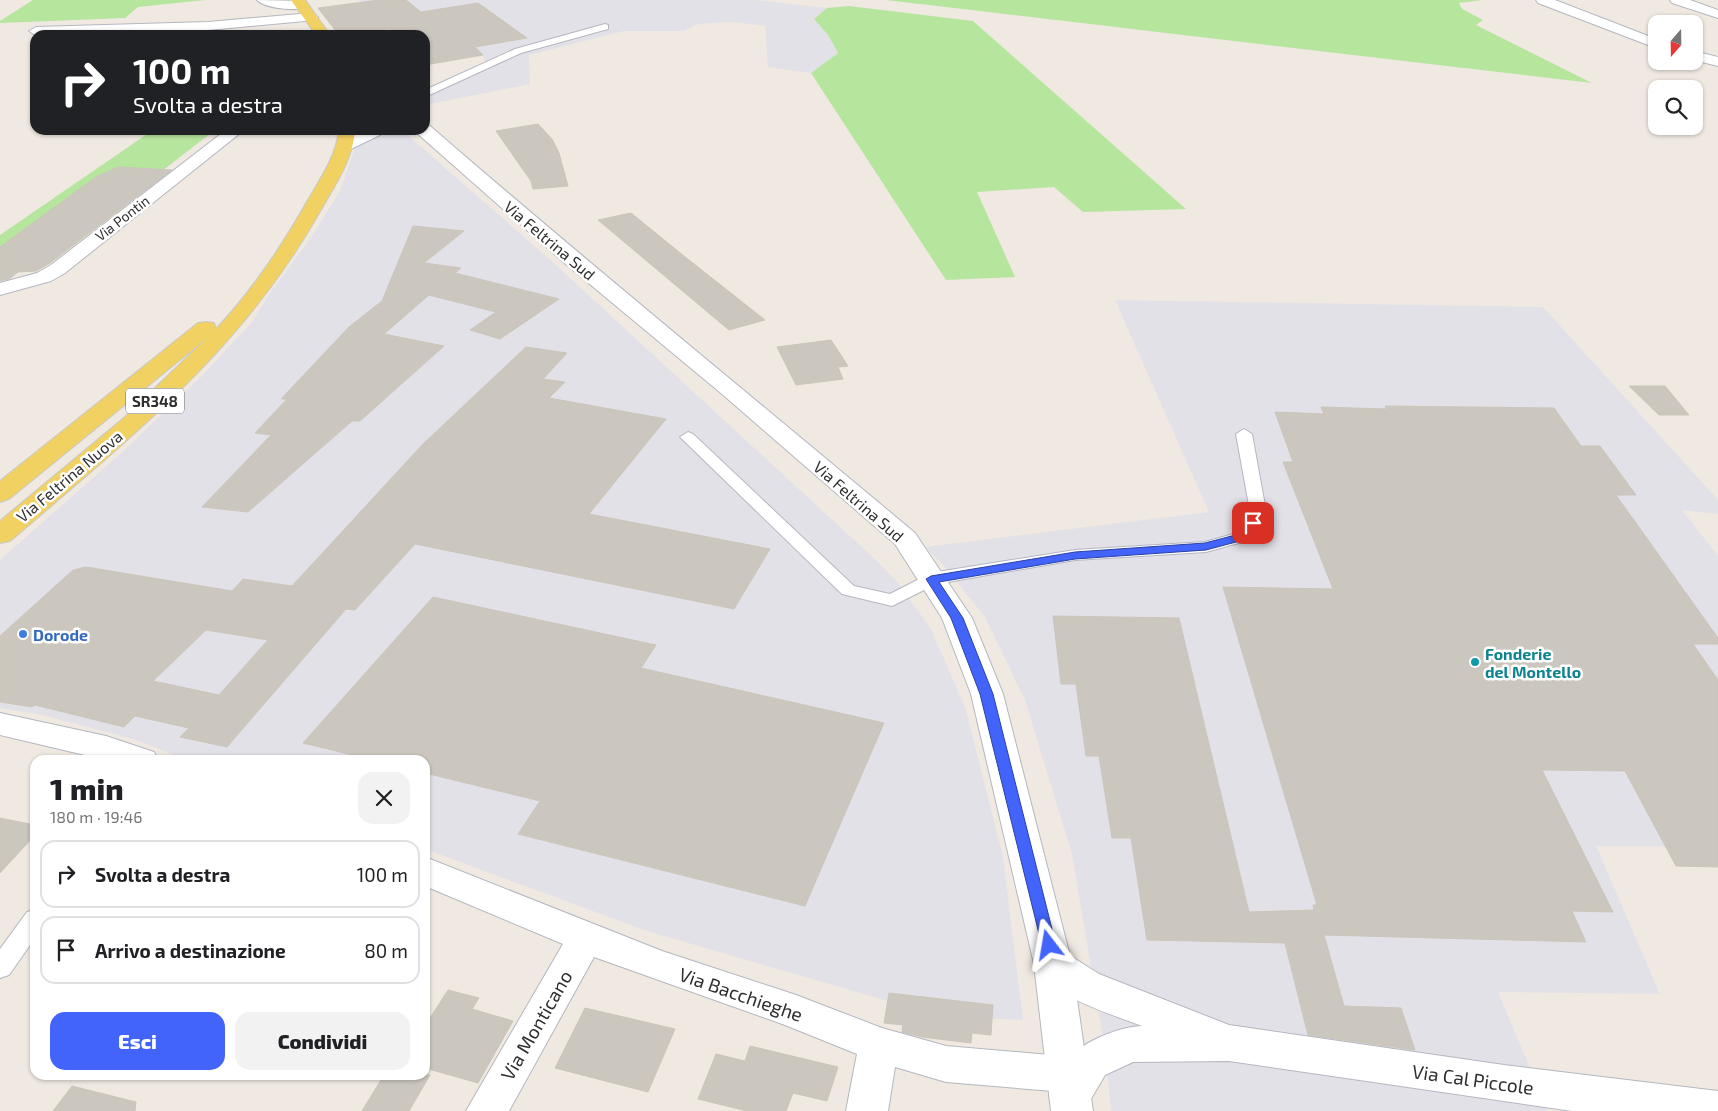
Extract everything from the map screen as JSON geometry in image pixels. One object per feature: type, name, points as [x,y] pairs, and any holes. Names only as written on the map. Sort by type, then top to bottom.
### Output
[{"type":"main road","points":[[299,2],[317,25]]},
{"type":"main road","name":"Via Feltrina Nuova","points":[[0,534],[142,414],[214,344],[254,298],[290,247],[331,176],[346,138]]},
{"type":"main road","points":[[0,494],[201,332],[290,247]]},
{"type":"street","points":[[264,0],[278,4],[299,2]]},
{"type":"street","points":[[1544,0],[1648,41]]},
{"type":"street","points":[[1677,0],[1718,14]]},
{"type":"street","points":[[76,30],[198,27],[274,22],[317,25]]},
{"type":"street","points":[[1703,58],[1718,62]]},
{"type":"street","name":"Via Pontin","points":[[0,289],[44,277],[58,269],[230,135]]},
{"type":"street","name":"Via Feltrina Sud","points":[[430,135],[569,257],[730,389],[906,539],[957,618],[987,694],[1053,964],[1070,1094]]},
{"type":"street","points":[[0,724],[106,748],[127,755]]},
{"type":"street","name":"Via Bacchieghe","points":[[430,873],[653,964],[796,1012],[879,1045],[946,1064],[1070,1094]]},
{"type":"street","name":"Via Monticano","points":[[487,1111],[586,938]]},
{"type":"street","name":"Via Cal Piccole","points":[[1053,964],[1085,986],[1228,1043]]},
{"type":"street","name":"Via Cal Piccole","points":[[1070,1094],[1091,1062],[1130,1044],[1228,1043],[1504,1084],[1718,1110]]},
{"type":"street","points":[[867,1111],[879,1045]]},
{"type":"lane","points":[[430,92],[518,51],[606,27]]},
{"type":"lane","points":[[688,437],[848,590],[892,600],[931,579],[1075,555],[1206,547],[1247,535],[1258,511],[1244,434]]},
{"type":"lane","points":[[0,968],[30,926]]},
{"type":"shaded area","points":[[357,0],[755,0],[827,8],[814,19],[828,35],[838,53],[811,73],[768,67],[765,26],[735,22],[695,25],[684,31],[624,31],[529,55],[530,84],[430,104],[430,88],[490,66],[470,41],[430,36],[430,30],[415,30]]},
{"type":"shaded area","points":[[386,135],[408,135],[557,266],[879,563],[898,583],[931,629],[965,707],[1003,857],[1023,1020],[994,1019],[898,1004],[647,931],[430,851],[430,755],[174,755],[133,739],[42,715],[0,708],[0,560],[119,455],[202,376],[253,321],[272,290],[310,239],[340,191],[357,142]]},
{"type":"shaded area","points":[[1115,300],[1543,307],[1718,500],[1718,514],[1682,510],[1718,556],[1718,847],[1596,846],[1660,994],[1498,992],[1548,1111],[1111,1111],[1105,1050],[1072,854],[1025,700],[985,617],[946,568],[925,547],[1209,512]]},
{"type":"green space","points":[[33,0],[205,0],[138,7],[125,18],[0,23],[0,21]]},
{"type":"green space","points":[[886,0],[1482,0],[1459,3],[1462,9],[1483,20],[1476,25],[1592,83]]},
{"type":"green space","points":[[849,6],[973,21],[1186,209],[1083,212],[1054,187],[977,192],[1015,277],[946,280],[811,73],[838,53],[828,35],[814,19],[827,8]]},
{"type":"green space","points":[[146,135],[209,135],[105,215],[32,266],[0,279],[0,235]]},
{"type":"building","points":[[379,0],[406,0],[421,12],[478,3],[527,38],[475,47],[483,55],[430,64],[430,30],[335,30],[318,8]]},
{"type":"building","points":[[538,124],[552,139],[559,153],[568,186],[533,189],[531,181],[496,131]]},
{"type":"building","points":[[118,167],[172,170],[50,263],[36,271],[18,272],[9,279],[0,281],[0,247],[96,177]]},
{"type":"building","points":[[631,213],[765,320],[729,330],[598,220]]},
{"type":"building","points":[[413,226],[464,231],[424,263],[461,268],[455,273],[559,299],[500,339],[470,330],[496,312],[429,295],[384,334],[444,346],[360,421],[352,421],[248,512],[202,507],[271,435],[255,433],[287,399],[281,399],[349,327],[382,301]]},
{"type":"building","points":[[831,340],[848,366],[838,367],[843,379],[796,385],[777,347]]},
{"type":"building","points":[[526,347],[567,353],[543,379],[565,382],[549,398],[666,419],[589,514],[770,549],[734,609],[415,544],[355,610],[346,609],[227,747],[180,737],[189,728],[135,716],[124,727],[35,705],[32,707],[0,702],[0,636],[73,570],[86,567],[232,591],[243,579],[292,586],[422,445]],"holes":[[[206,630],[268,640],[219,695],[153,681]]]},
{"type":"building","points":[[1629,386],[1665,386],[1689,415],[1659,415]]},
{"type":"building","name":"Fonderie del Montello","points":[[1385,406],[1554,408],[1581,446],[1600,446],[1636,495],[1616,495],[1718,638],[1718,644],[1693,644],[1718,680],[1718,867],[1676,866],[1625,771],[1542,770],[1613,912],[1572,911],[1586,942],[1324,935],[1344,1006],[1401,1008],[1415,1050],[1308,1035],[1285,943],[1147,940],[1131,838],[1112,838],[1099,756],[1086,756],[1076,684],[1061,684],[1053,616],[1179,618],[1249,912],[1314,910],[1313,905],[1317,905],[1223,587],[1333,589],[1283,462],[1293,462],[1275,412],[1324,414],[1321,407],[1387,409]]},
{"type":"building","points":[[433,597],[656,645],[641,668],[884,723],[805,906],[518,834],[540,801],[430,774],[430,755],[352,755],[303,743]]},
{"type":"building","points":[[0,818],[30,824],[30,840],[0,873]]},
{"type":"building","points":[[448,990],[479,998],[472,1009],[513,1021],[478,1083],[430,1069],[430,1018]]},
{"type":"building","points":[[889,993],[993,1005],[991,1035],[972,1033],[971,1043],[922,1037],[902,1032],[903,1025],[884,1023]]},
{"type":"building","points":[[585,1008],[675,1029],[648,1092],[555,1068]]},
{"type":"building","points":[[750,1046],[838,1067],[827,1101],[793,1093],[786,1111],[747,1111],[698,1099],[716,1054],[745,1061]]},
{"type":"building","points":[[381,1080],[427,1080],[409,1111],[362,1111]]},
{"type":"building","points":[[72,1086],[136,1102],[135,1111],[53,1111]]},
{"type":"place","name":"Dorode","points":[[23,634]]},
{"type":"place","name":"Fonderie del Montello","points":[[1475,662]]},
{"type":"route","points":[[1049,945],[987,694],[957,618],[931,579],[1075,555],[1206,547],[1247,535],[1253,523]]}]
